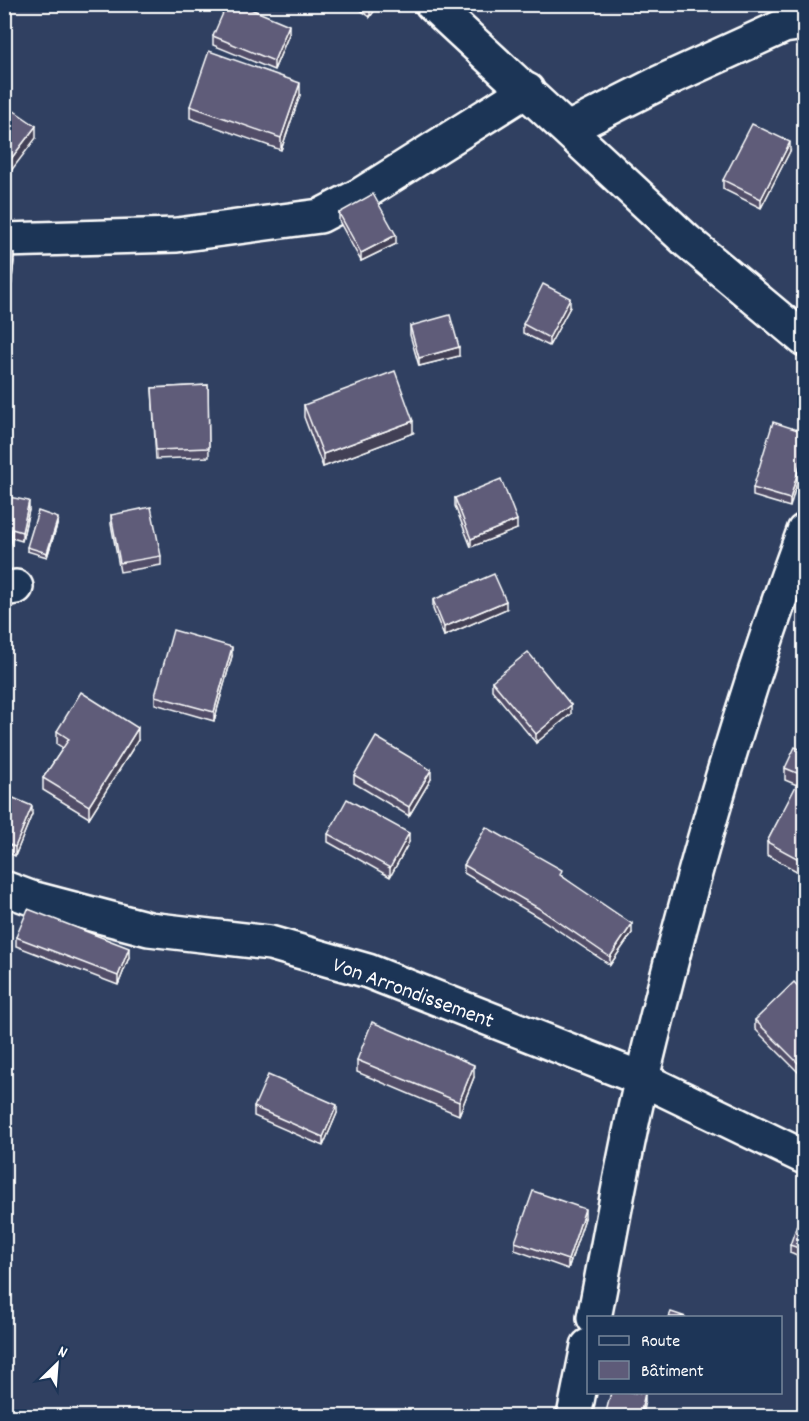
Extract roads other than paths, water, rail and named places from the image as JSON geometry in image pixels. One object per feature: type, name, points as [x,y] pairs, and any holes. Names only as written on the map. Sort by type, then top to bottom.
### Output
[{"type":"street","points":[[432,4],[687,240],[804,339]]},
{"type":"street","points":[[568,129],[661,82],[774,31],[804,22]]},
{"type":"street","points":[[4,240],[177,235],[320,216],[362,194],[526,90]]},
{"type":"street","points":[[594,1316],[642,1079],[731,742],[765,636],[804,531]]},
{"type":"street","name":"Von Arrondissement","points":[[4,888],[31,898],[149,929],[270,943],[369,971],[642,1079],[804,1157]]},
{"type":"street","points":[[574,1416],[587,1351]]}]
